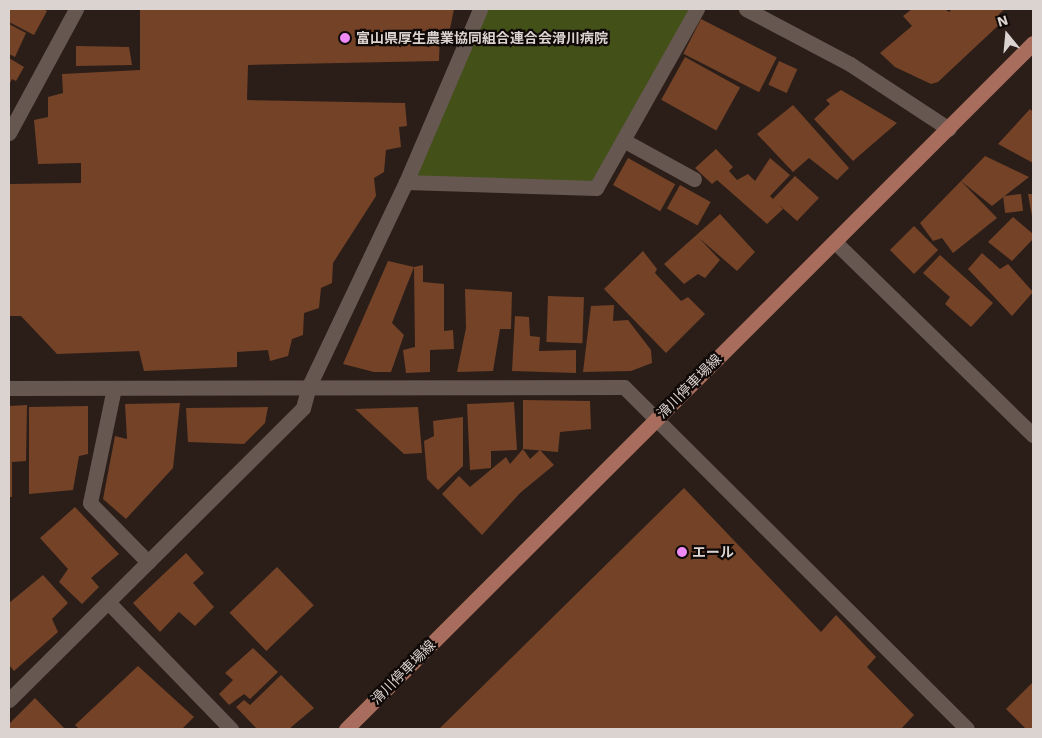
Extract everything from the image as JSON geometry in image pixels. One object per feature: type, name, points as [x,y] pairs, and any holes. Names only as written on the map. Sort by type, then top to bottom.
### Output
[{"type":"main road","name":"滑川停車場線","points":[[346,729],[949,129],[1033,43]]},
{"type":"street","points":[[9,133],[76,9]]},
{"type":"street","points":[[9,700],[303,408],[309,386],[406,182],[480,9]]},
{"type":"street","points":[[406,182],[596,188],[697,9]]},
{"type":"street","points":[[746,9],[850,64],[949,129]]},
{"type":"street","points":[[623,140],[694,179]]},
{"type":"street","points":[[835,242],[1033,435]]},
{"type":"street","points":[[9,388],[309,386],[624,387],[658,417],[967,729]]},
{"type":"street","points":[[114,388],[90,502],[148,562]]},
{"type":"street","points":[[108,602],[230,729]]},
{"type":"green space","points":[[480,9],[691,9],[597,182],[406,182]]},
{"type":"building","points":[[9,9],[43,9],[47,11],[34,35],[9,22]]},
{"type":"building","points":[[140,9],[454,9],[450,29],[440,30],[439,61],[248,65],[247,100],[405,103],[407,126],[399,127],[401,147],[386,150],[384,172],[374,178],[376,196],[333,263],[332,283],[321,288],[319,308],[304,313],[303,335],[292,339],[288,356],[270,361],[268,350],[237,352],[237,367],[144,371],[139,351],[57,354],[21,316],[9,316],[9,184],[81,183],[81,163],[38,164],[34,120],[48,117],[48,97],[63,93],[62,74],[140,70]]},
{"type":"building","points":[[912,9],[945,9],[949,12],[952,9],[1005,9],[999,14],[1002,22],[938,82],[931,84],[895,67],[880,53],[912,26],[903,16]]},
{"type":"building","points":[[701,19],[777,58],[759,92],[683,54]]},
{"type":"building","points":[[9,24],[26,33],[15,57],[9,54]]},
{"type":"building","points":[[76,46],[129,47],[132,65],[76,66]]},
{"type":"building","points":[[685,57],[740,88],[716,130],[661,100]]},
{"type":"building","points":[[9,58],[24,67],[16,81],[12,79],[9,85]]},
{"type":"building","points":[[779,61],[797,69],[787,93],[768,85]]},
{"type":"building","points":[[841,90],[897,123],[853,161],[814,119],[830,104],[826,100]]},
{"type":"building","points":[[793,105],[849,168],[837,180],[809,158],[793,172],[757,134]]},
{"type":"building","points":[[1030,109],[1033,112],[1033,163],[998,144]]},
{"type":"building","points":[[716,149],[733,167],[729,171],[737,180],[748,174],[755,181],[770,158],[790,175],[770,196],[773,199],[795,176],[819,198],[797,221],[778,204],[783,209],[767,224],[717,180],[712,184],[695,168]]},
{"type":"building","points":[[985,156],[1029,177],[992,206],[961,181]]},
{"type":"building","points":[[628,158],[675,184],[660,211],[613,185]]},
{"type":"building","points":[[961,181],[997,218],[953,253],[942,238],[933,241],[920,223]]},
{"type":"building","points":[[680,185],[711,202],[698,226],[667,209]]},
{"type":"building","points":[[1021,194],[1023,211],[1005,213],[1003,196]]},
{"type":"building","points":[[1028,194],[1033,194],[1033,216],[1032,216]]},
{"type":"building","points":[[720,214],[755,252],[737,271],[699,238],[720,260],[705,278],[698,274],[684,284],[664,264]]},
{"type":"building","points":[[1013,217],[1033,234],[1033,239],[1012,261],[988,242]]},
{"type":"building","points":[[914,226],[938,250],[914,274],[890,250]]},
{"type":"building","points":[[643,251],[657,269],[655,273],[681,301],[688,297],[705,314],[666,353],[604,289]]},
{"type":"building","points":[[982,253],[1000,269],[1008,264],[1033,292],[1012,316],[968,269]]},
{"type":"building","points":[[940,255],[993,303],[971,327],[945,304],[950,297],[923,273]]},
{"type":"building","points":[[388,261],[414,267],[392,323],[404,335],[391,372],[374,372],[343,364]]},
{"type":"building","points":[[423,265],[423,282],[444,284],[444,331],[453,330],[454,349],[430,350],[430,372],[406,373],[403,350],[415,347],[414,267]]},
{"type":"building","points":[[465,289],[512,292],[511,329],[500,329],[493,371],[457,372],[466,328]]},
{"type":"building","points":[[548,296],[584,297],[582,343],[546,342]]},
{"type":"building","points":[[614,305],[613,321],[628,320],[651,350],[652,363],[631,371],[583,372],[591,306]]},
{"type":"building","points":[[515,316],[529,317],[530,336],[540,337],[539,351],[576,350],[576,373],[512,371]]},
{"type":"building","points":[[523,400],[590,401],[591,429],[560,432],[558,452],[523,449]]},
{"type":"building","points":[[514,402],[517,450],[491,451],[491,468],[470,470],[467,404]]},
{"type":"building","points":[[180,403],[173,468],[126,519],[103,499],[115,436],[127,439],[125,404]]},
{"type":"building","points":[[27,405],[26,461],[12,462],[12,497],[9,497],[9,406]]},
{"type":"building","points":[[88,406],[88,454],[79,456],[73,490],[29,494],[29,407]]},
{"type":"building","points":[[268,407],[265,423],[244,444],[188,442],[186,408]]},
{"type":"building","points":[[418,407],[422,453],[404,454],[355,409]]},
{"type":"building","points":[[463,417],[463,466],[438,490],[427,479],[424,441],[434,436],[433,421]]},
{"type":"building","points":[[523,449],[530,459],[540,450],[554,465],[520,493],[482,535],[442,494],[459,476],[470,487],[506,457],[510,464]]},
{"type":"building","name":"エール","points":[[684,488],[821,632],[836,615],[876,657],[867,667],[914,715],[901,729],[439,729]]},
{"type":"building","points":[[75,507],[119,554],[91,578],[99,587],[82,604],[59,582],[68,569],[40,538]]},
{"type":"building","points":[[186,553],[204,573],[193,583],[214,607],[195,626],[179,612],[160,632],[133,603]]},
{"type":"building","points":[[277,567],[314,605],[266,651],[230,613]]},
{"type":"building","points":[[43,575],[68,603],[52,619],[58,632],[14,671],[9,665],[9,603]]},
{"type":"building","points":[[253,648],[278,672],[250,699],[244,694],[229,705],[219,694],[233,680],[225,673]]},
{"type":"building","points":[[138,666],[194,717],[182,729],[79,729],[75,725]]},
{"type":"building","points":[[281,675],[314,708],[289,729],[257,729],[236,707],[244,700],[250,705]]},
{"type":"building","points":[[1033,682],[1033,729],[1026,729],[1006,709]]},
{"type":"building","points":[[35,698],[65,729],[9,729],[9,724]]},
{"type":"place","name":"富山県厚生農業協同組合連合会滑川病院","points":[[345,38]]},
{"type":"place","name":"エール","points":[[682,552]]}]
